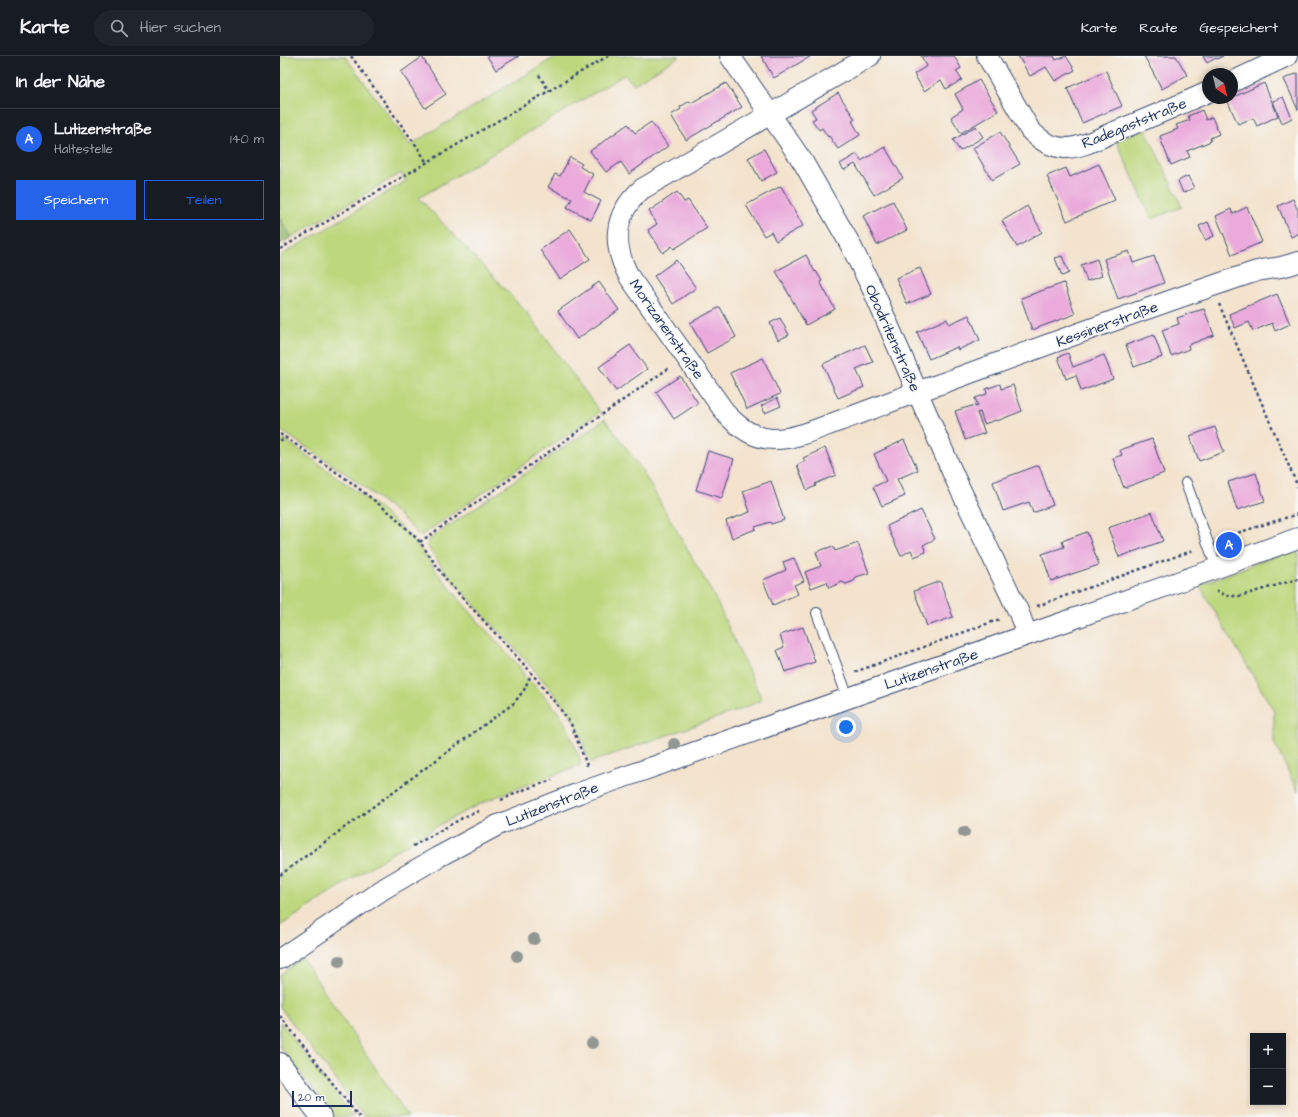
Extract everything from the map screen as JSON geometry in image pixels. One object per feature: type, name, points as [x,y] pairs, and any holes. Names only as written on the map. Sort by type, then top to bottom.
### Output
[{"type":"street","name":"Obodritenstraße","points":[[730,56],[806,168],[849,242],[873,290],[958,483],[1019,613],[1027,635]]},
{"type":"street","name":"Morizanenstraße","points":[[870,56],[642,189],[632,197],[624,210],[617,238],[622,264],[630,278],[727,415],[748,433],[760,438],[775,439],[791,437],[918,392]]},
{"type":"street","name":"Radegaststraße","points":[[987,56],[1030,130],[1045,143],[1065,148],[1090,142],[1202,95]]},
{"type":"street","points":[[1238,79],[1287,56]]},
{"type":"street","name":"Kessinerstraße","points":[[918,392],[1261,270],[1282,267],[1298,262]]},
{"type":"street","name":"Lutizenstraße","points":[[280,959],[385,888],[438,857],[498,825],[579,793],[1212,570],[1298,538]]},
{"type":"street","points":[[280,1063],[320,1117]]},
{"type":"lane","points":[[1186,483],[1212,570]]},
{"type":"lane","points":[[817,613],[848,698]]},
{"type":"path","points":[[351,56],[418,148],[426,163]]},
{"type":"path","points":[[280,249],[608,56]]},
{"type":"path","points":[[539,75],[549,91]]},
{"type":"path","points":[[1212,287],[1298,487]]},
{"type":"path","points":[[420,542],[686,356]]},
{"type":"path","points":[[280,434],[359,489],[394,516],[420,542],[447,581],[532,675],[561,710],[571,724],[588,768]]},
{"type":"path","points":[[280,441],[286,437]]},
{"type":"path","points":[[1212,570],[1212,586],[1218,593],[1226,596],[1240,596],[1298,579]]},
{"type":"path","points":[[280,875],[514,703],[524,690],[532,675]]},
{"type":"path","points":[[280,1016],[358,1117]]},
{"type":"green space","points":[[280,56],[345,56],[410,145],[557,56],[680,56],[634,84],[624,75],[419,198],[529,315],[600,412],[422,535],[419,535],[397,513],[351,477],[280,430],[280,256],[406,181],[401,173],[292,237],[280,219]]},
{"type":"green space","points":[[1145,128],[1182,207],[1152,219],[1116,141]]},
{"type":"green space","points":[[280,219],[292,237],[280,244]]},
{"type":"green space","points":[[605,419],[640,467],[713,594],[762,700],[742,709],[591,762],[587,757],[582,739],[574,722],[565,707],[536,672],[450,578],[427,546],[428,540]]},
{"type":"green space","points":[[285,440],[364,497],[408,534],[463,604],[519,666],[525,677],[540,691],[557,711],[567,726],[580,760],[580,766],[504,794],[460,814],[391,854],[280,926],[280,443]]},
{"type":"green space","points":[[1298,547],[1298,792],[1274,742],[1274,711],[1199,585]]},
{"type":"green space","points":[[302,958],[408,1117],[364,1117],[280,1007],[280,975]]},
{"type":"green space","points":[[280,1022],[353,1117],[334,1117],[280,1046]]},
{"type":"building","points":[[487,56],[519,56],[496,70]]},
{"type":"building","points":[[761,56],[811,56],[774,78]]},
{"type":"building","points":[[921,56],[954,56],[961,68],[956,71],[962,80],[946,89],[941,80],[924,91],[914,74],[927,66]]},
{"type":"building","points":[[1018,56],[1054,56],[1056,60],[1066,56],[1075,70],[1055,81],[1046,67],[1030,76]]},
{"type":"building","points":[[1144,56],[1176,56],[1187,75],[1162,89]]},
{"type":"building","points":[[1203,56],[1223,56],[1207,63]]},
{"type":"building","points":[[422,57],[446,94],[425,108],[401,72]]},
{"type":"building","points":[[1106,71],[1122,106],[1082,123],[1067,88]]},
{"type":"building","points":[[1298,73],[1298,110],[1284,79]]},
{"type":"building","points":[[979,80],[998,111],[961,133],[951,117],[963,109],[955,94]]},
{"type":"building","points":[[726,83],[742,107],[686,140],[671,115],[690,101],[691,103]]},
{"type":"building","points":[[1264,83],[1278,116],[1257,126],[1253,118],[1238,124],[1229,104],[1238,104],[1238,95]]},
{"type":"building","points":[[838,93],[855,119],[852,121],[860,135],[838,149],[822,128],[819,130],[812,120],[816,118],[811,110]]},
{"type":"building","points":[[1283,97],[1292,118],[1282,123],[1273,101]]},
{"type":"building","points":[[1202,110],[1206,120],[1212,117],[1219,134],[1210,138],[1211,141],[1187,151],[1190,157],[1171,165],[1160,136],[1178,129],[1176,125],[1190,120],[1188,116]]},
{"type":"building","points":[[651,122],[668,146],[629,174],[621,162],[606,172],[590,151],[628,124],[635,133]]},
{"type":"building","points":[[976,126],[983,137],[960,151],[953,140]]},
{"type":"building","points":[[1000,132],[1020,164],[992,180],[973,148]]},
{"type":"building","points":[[885,147],[903,178],[874,195],[855,164],[844,170],[840,164],[857,154],[861,161]]},
{"type":"building","points":[[764,149],[777,172],[761,181],[748,158]]},
{"type":"building","points":[[570,157],[582,164],[580,167],[593,174],[584,192],[601,201],[591,220],[567,207],[572,199],[548,187],[555,174],[560,176]]},
{"type":"building","points":[[1099,164],[1115,200],[1067,221],[1047,176],[1066,168],[1070,177]]},
{"type":"building","points":[[1188,176],[1194,188],[1183,193],[1178,181]]},
{"type":"building","points":[[781,186],[803,226],[776,241],[771,232],[764,236],[746,205]]},
{"type":"building","points":[[677,192],[684,202],[688,200],[707,228],[674,249],[672,246],[663,253],[648,230],[657,224],[649,211]]},
{"type":"building","points":[[1293,199],[1298,211],[1298,234],[1291,237],[1278,206]]},
{"type":"building","points":[[893,201],[907,230],[877,245],[863,216]]},
{"type":"building","points":[[1027,206],[1042,232],[1017,247],[1002,221]]},
{"type":"building","points":[[1247,207],[1262,242],[1232,255],[1216,216],[1231,209],[1233,214]]},
{"type":"building","points":[[1208,222],[1214,236],[1205,240],[1199,226]]},
{"type":"building","points":[[570,229],[590,259],[560,279],[540,250]]},
{"type":"building","points":[[1129,251],[1133,263],[1154,256],[1164,283],[1118,299],[1104,259]]},
{"type":"building","points":[[806,255],[815,272],[816,271],[822,281],[820,282],[835,309],[806,325],[776,271]]},
{"type":"building","points":[[1062,256],[1069,273],[1062,276],[1055,258]]},
{"type":"building","points":[[1097,259],[1102,276],[1087,281],[1081,265]]},
{"type":"building","points":[[676,260],[696,288],[673,304],[654,276]]},
{"type":"building","points":[[920,268],[931,294],[907,304],[896,278]]},
{"type":"building","points":[[599,282],[619,310],[577,339],[558,311]]},
{"type":"building","points":[[1064,283],[1075,314],[1032,330],[1021,298]]},
{"type":"building","points":[[1277,294],[1290,324],[1275,331],[1272,323],[1253,331],[1249,322],[1235,328],[1229,314]]},
{"type":"building","points":[[720,307],[736,337],[707,353],[690,323]]},
{"type":"building","points":[[1204,309],[1214,335],[1188,345],[1189,349],[1171,356],[1162,330],[1179,324],[1177,318]]},
{"type":"building","points":[[969,315],[980,340],[958,350],[957,347],[929,359],[917,332],[947,319],[949,324]]},
{"type":"building","points":[[780,318],[789,335],[778,340],[770,323]]},
{"type":"building","points":[[1154,335],[1162,357],[1134,367],[1126,345]]},
{"type":"building","points":[[630,345],[647,369],[616,391],[599,367]]},
{"type":"building","points":[[865,345],[873,362],[856,369],[864,387],[838,398],[823,364]]},
{"type":"building","points":[[1068,353],[1073,367],[1104,355],[1113,379],[1081,391],[1076,375],[1066,379],[1058,357]]},
{"type":"building","points":[[763,358],[780,394],[747,409],[730,373]]},
{"type":"building","points":[[680,376],[698,403],[674,419],[656,392]]},
{"type":"building","points":[[1000,384],[1001,389],[1013,385],[1022,411],[997,421],[984,424],[980,412],[977,413],[985,433],[965,440],[955,411],[975,405],[975,407],[978,406],[975,398],[987,394],[986,389]]},
{"type":"building","points":[[777,398],[781,406],[765,413],[761,406]]},
{"type":"building","points":[[1215,427],[1224,452],[1199,461],[1190,436]]},
{"type":"building","points":[[1152,439],[1164,473],[1124,488],[1113,458],[1122,455],[1120,450]]},
{"type":"building","points":[[904,440],[918,470],[897,479],[905,496],[882,506],[873,487],[886,481],[874,454]]},
{"type":"building","points":[[825,448],[836,475],[815,484],[816,486],[807,490],[797,465],[805,461],[803,458]]},
{"type":"building","points":[[708,451],[734,459],[722,498],[696,490]]},
{"type":"building","points":[[1039,465],[1053,505],[1033,513],[1029,502],[1003,511],[993,482]]},
{"type":"building","points":[[1256,473],[1265,501],[1237,510],[1228,482]]},
{"type":"building","points":[[771,481],[784,520],[771,524],[770,522],[755,527],[756,529],[732,538],[726,521],[750,512],[743,491]]},
{"type":"building","points":[[921,510],[935,539],[923,545],[926,552],[914,557],[911,550],[901,556],[887,526]]},
{"type":"building","points":[[1152,512],[1163,541],[1119,557],[1108,528]]},
{"type":"building","points":[[1087,532],[1099,565],[1051,581],[1042,554],[1064,547],[1062,541]]},
{"type":"building","points":[[858,543],[869,573],[856,577],[854,581],[846,584],[842,582],[829,588],[827,582],[811,588],[805,572],[821,566],[816,552],[833,546],[835,551]]},
{"type":"building","points":[[794,558],[804,581],[794,585],[798,594],[773,605],[763,580],[786,570],[783,562]]},
{"type":"building","points":[[940,581],[953,617],[927,626],[914,591]]},
{"type":"building","points":[[803,627],[815,662],[785,672],[777,650],[784,647],[780,635]]},
{"type":"place","name":"Lutizenstraße","points":[[1229,545]]}]
